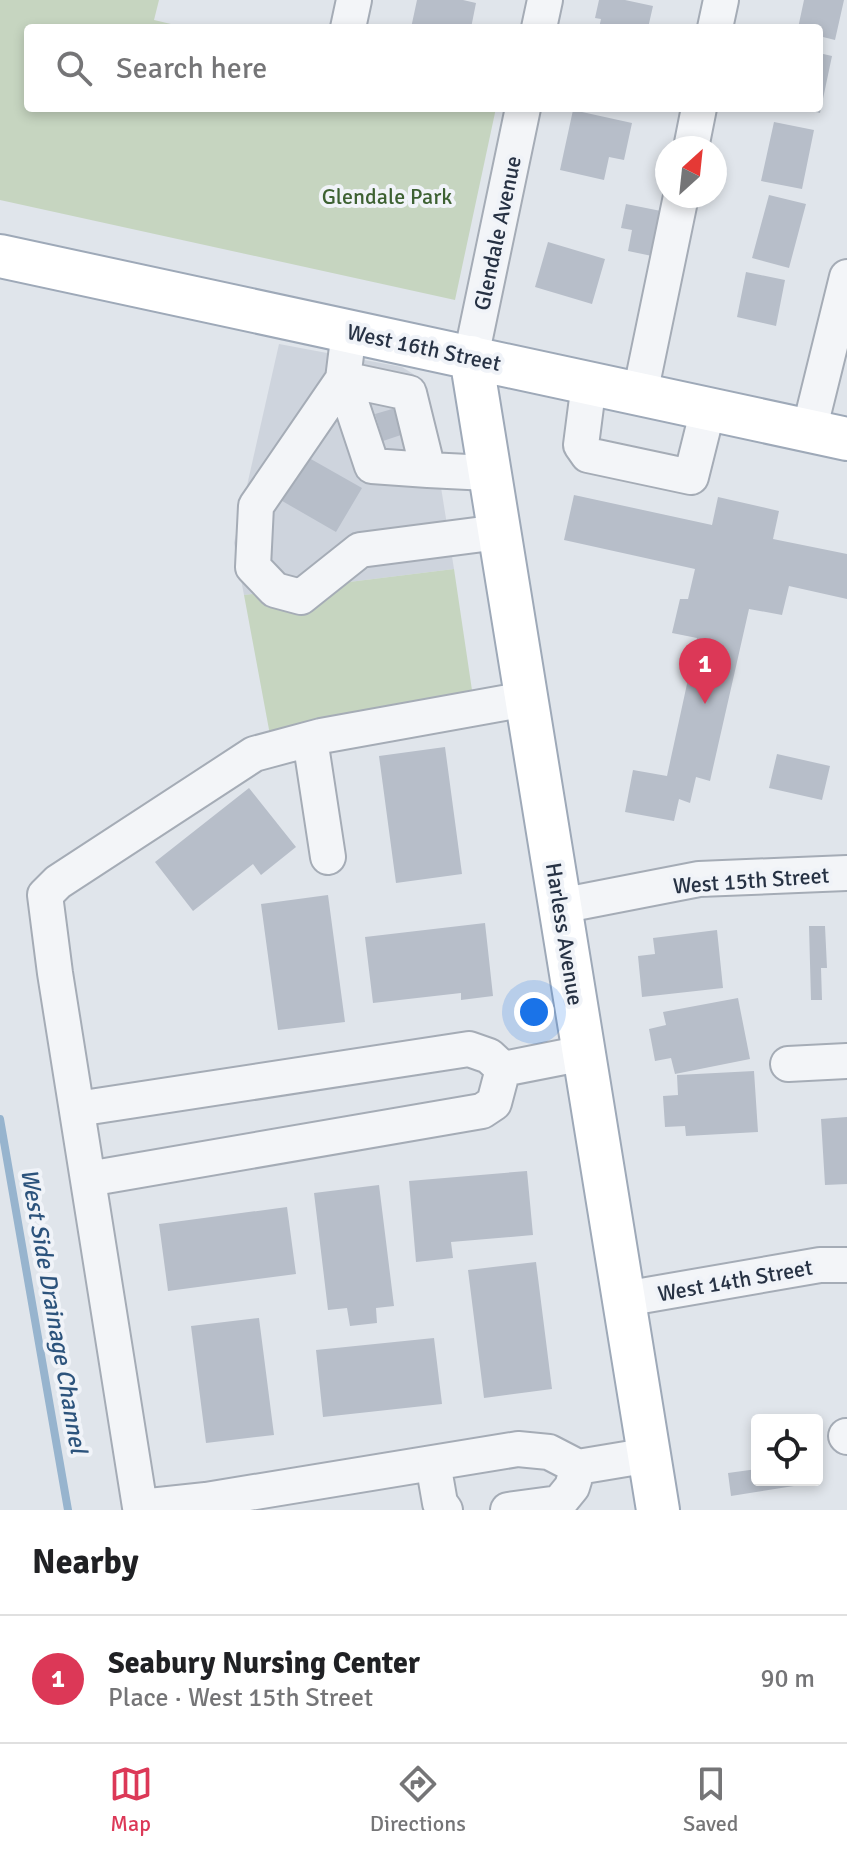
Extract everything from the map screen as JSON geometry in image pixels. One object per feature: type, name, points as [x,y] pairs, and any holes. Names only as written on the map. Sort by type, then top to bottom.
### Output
[{"type":"main road","name":"West 16th Street","points":[[0,256],[828,435]]},
{"type":"main road","name":"Harless Avenue","points":[[471,357],[658,1510]]},
{"type":"street","points":[[349,24],[354,0]]},
{"type":"street","points":[[540,24],[545,0]]},
{"type":"street","points":[[716,24],[721,0]]},
{"type":"street","name":"Glendale Avenue","points":[[471,357],[522,112]]},
{"type":"street","points":[[693,136],[698,112]]},
{"type":"street","points":[[640,394],[679,208]]},
{"type":"street","points":[[828,435],[847,277]]},
{"type":"street","points":[[349,331],[343,379],[372,466],[488,473]]},
{"type":"street","points":[[343,379],[409,393],[428,470]]},
{"type":"street","points":[[343,379],[256,506],[253,567],[275,590],[301,597],[360,550],[499,532]]},
{"type":"street","points":[[589,383],[581,445],[588,455],[691,477],[708,409]]},
{"type":"street","points":[[526,699],[310,739],[254,754],[58,882],[45,895],[140,1509],[518,1449],[549,1452],[578,1467],[650,1455]]},
{"type":"street","points":[[310,739],[328,857]]},
{"type":"street","name":"West 15th Street","points":[[560,906],[699,879],[847,873]]},
{"type":"street","points":[[77,1109],[469,1049],[489,1056],[503,1069]]},
{"type":"street","points":[[503,1069],[584,1053]]},
{"type":"street","points":[[788,1064],[847,1061]]},
{"type":"street","points":[[88,1179],[482,1111],[494,1103],[503,1069]]},
{"type":"street","name":"West 14th Street","points":[[624,1299],[820,1265],[847,1265]]},
{"type":"street","points":[[433,1463],[440,1503],[445,1510]]},
{"type":"street","points":[[508,1510],[559,1503],[572,1487],[578,1467]]},
{"type":"shaded area","points":[[279,344],[402,367],[418,377],[426,393],[454,569],[244,595],[234,543]]},
{"type":"green space","name":"Glendale Park","points":[[0,0],[159,0],[154,20],[171,24],[24,24],[24,112],[495,112],[455,300],[0,200]]},
{"type":"green space","points":[[454,569],[473,697],[270,735],[244,595]]},
{"type":"building","points":[[417,0],[476,3],[472,24],[412,24]]},
{"type":"building","points":[[599,0],[625,0],[653,6],[649,24],[600,24],[601,19],[595,18]]},
{"type":"building","points":[[804,0],[844,0],[835,40],[823,37],[823,24],[799,24]]},
{"type":"building","points":[[823,54],[832,56],[823,99]]},
{"type":"building","points":[[573,112],[632,123],[624,160],[609,157],[604,180],[560,170]]},
{"type":"building","points":[[774,122],[814,130],[802,189],[761,181]]},
{"type":"building","points":[[769,195],[806,204],[789,268],[752,258]]},
{"type":"building","points":[[626,204],[661,211],[652,256],[628,251],[632,230],[621,228]]},
{"type":"building","points":[[548,242],[605,259],[592,304],[535,287]]},
{"type":"building","points":[[746,272],[785,280],[776,326],[737,317]]},
{"type":"building","points":[[399,407],[407,433],[383,441],[375,414]]},
{"type":"building","points":[[302,454],[362,488],[336,532],[277,498]]},
{"type":"building","points":[[574,495],[712,525],[718,497],[779,511],[773,539],[847,554],[847,599],[789,586],[782,615],[749,609],[710,781],[696,777],[690,803],[679,799],[674,821],[625,812],[633,770],[667,776],[697,638],[672,633],[680,599],[688,599],[695,569],[564,540]]},
{"type":"building","points":[[445,747],[462,874],[396,883],[379,756]]},
{"type":"building","points":[[777,754],[830,766],[822,800],[769,788]]},
{"type":"building","points":[[249,788],[296,847],[261,875],[253,864],[193,911],[155,862]]},
{"type":"building","points":[[328,895],[345,1022],[278,1030],[261,904]]},
{"type":"building","points":[[485,923],[493,996],[461,1000],[461,993],[373,1003],[365,937]]},
{"type":"building","points":[[809,926],[825,926],[827,968],[821,968],[822,1000],[811,1000]]},
{"type":"building","points":[[717,930],[723,988],[642,997],[638,956],[655,954],[653,938]]},
{"type":"building","points":[[738,998],[750,1059],[675,1074],[671,1058],[655,1061],[649,1029],[666,1025],[663,1012]]},
{"type":"building","points":[[754,1071],[758,1132],[686,1136],[685,1126],[665,1127],[663,1096],[678,1095],[677,1075]]},
{"type":"building","points":[[847,1117],[847,1184],[825,1185],[821,1119]]},
{"type":"building","points":[[527,1171],[533,1235],[451,1242],[453,1258],[416,1262],[409,1181]]},
{"type":"building","points":[[379,1185],[394,1306],[376,1308],[377,1323],[350,1326],[347,1308],[328,1310],[314,1193]]},
{"type":"building","points":[[287,1207],[296,1274],[168,1291],[159,1224]]},
{"type":"building","points":[[536,1262],[552,1389],[484,1398],[468,1270]]},
{"type":"building","points":[[259,1318],[274,1435],[206,1443],[191,1326]]},
{"type":"building","points":[[434,1338],[442,1404],[323,1417],[316,1350]]},
{"type":"building","points":[[751,1470],[751,1486],[794,1486],[731,1496],[728,1473]]},
{"type":"waterway","name":"West Side Drainage Channel","points":[[0,1119],[68,1510]]},
{"type":"place","name":"Seabury Nursing Center","points":[[705,704]]}]
